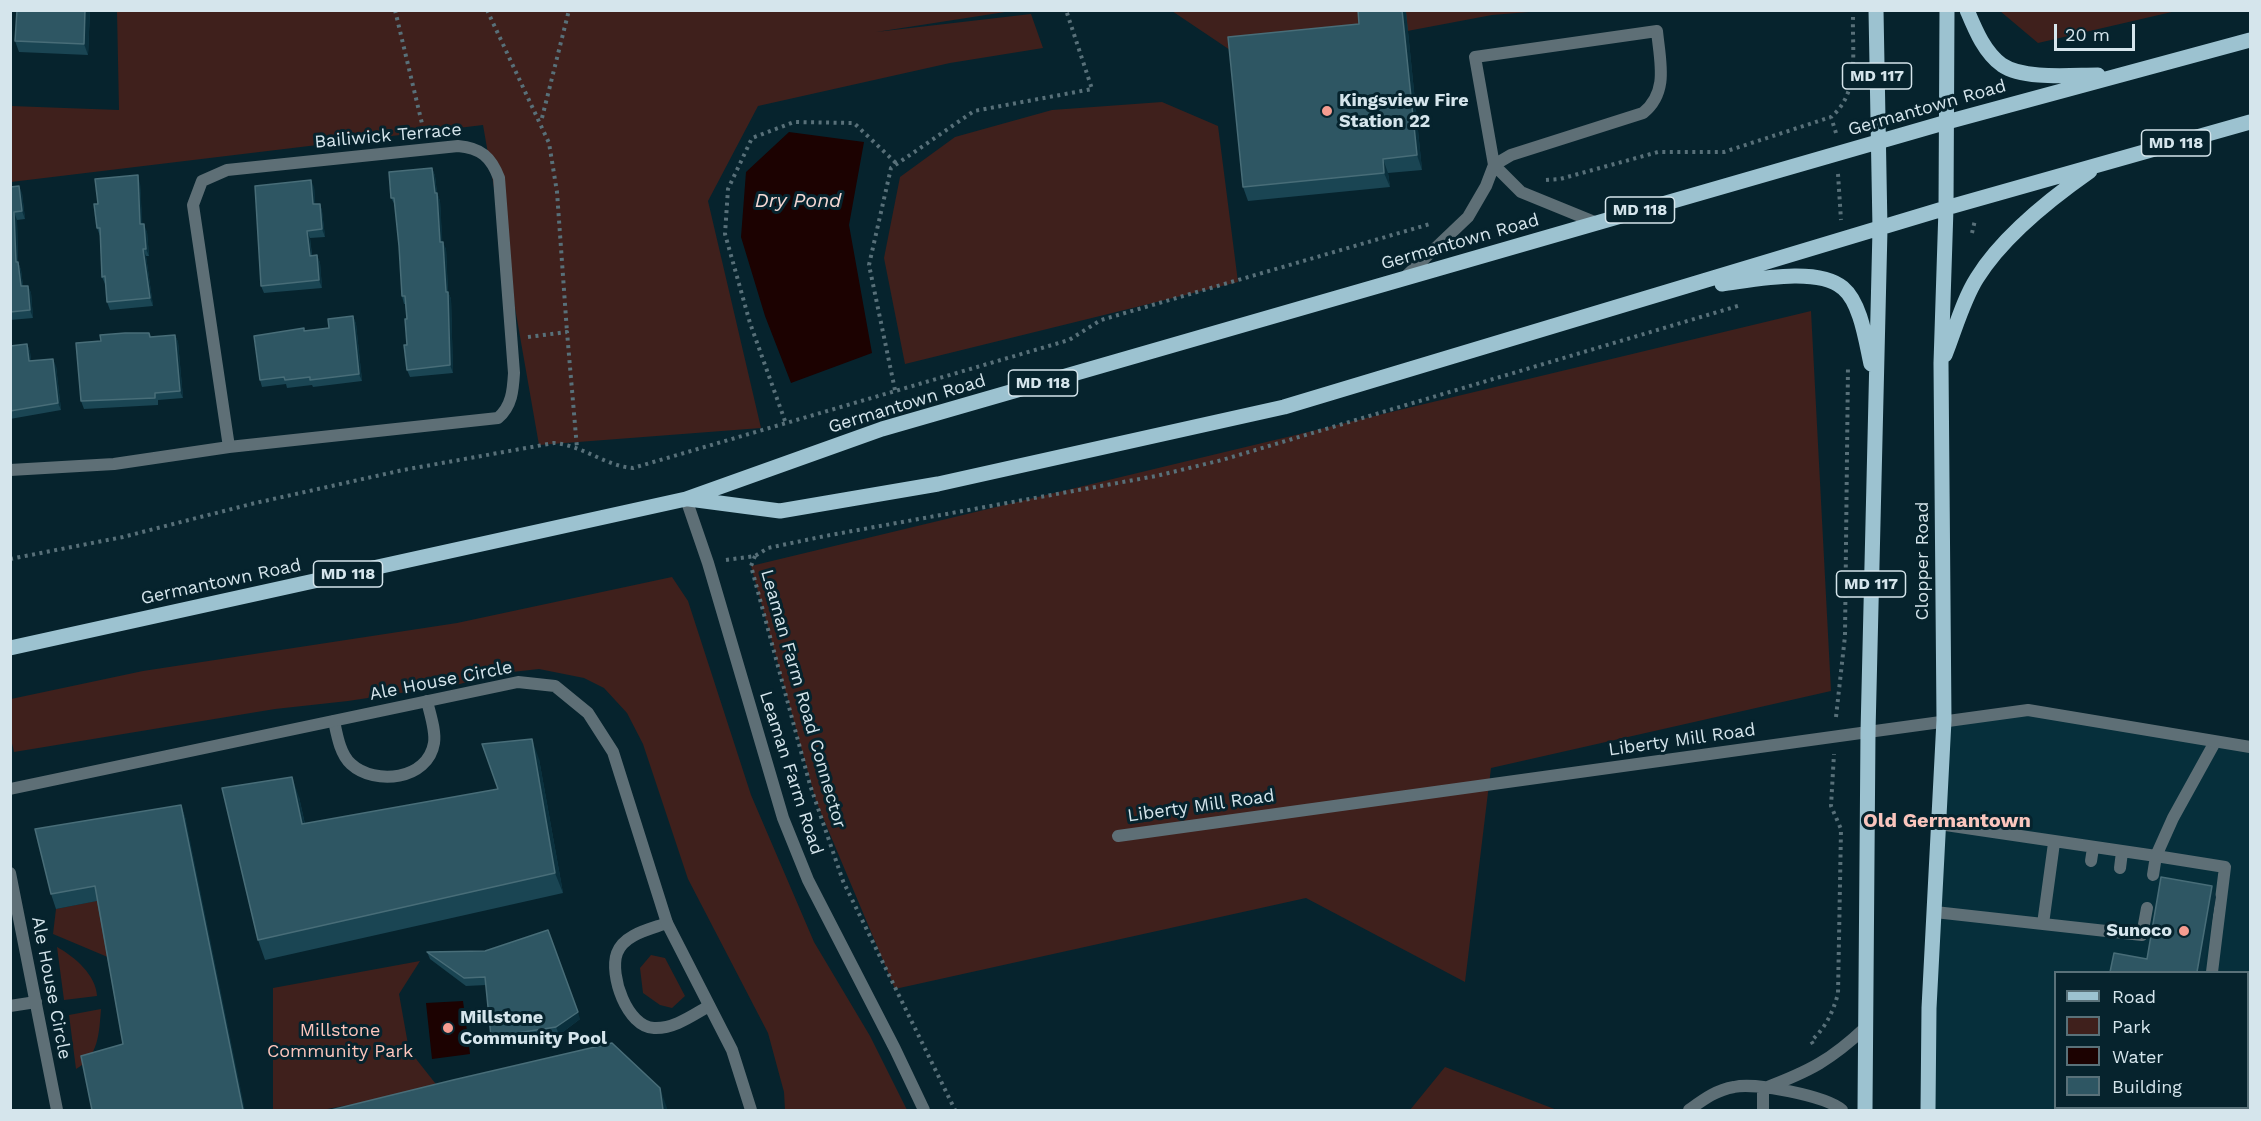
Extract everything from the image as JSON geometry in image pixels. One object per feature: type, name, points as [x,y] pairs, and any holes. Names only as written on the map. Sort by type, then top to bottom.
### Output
[{"type":"main road","name":"MD 117","points":[[1865,1110],[1868,732],[1880,229],[1876,10]]},
{"type":"main road","name":"Clopper Road","points":[[1928,1110],[1929,1008],[1944,720],[1941,363],[1946,208],[1947,10]]},
{"type":"main road","points":[[1967,10],[1981,41],[2002,65],[2035,75],[2119,75]]},
{"type":"main road","name":"Germantown Road","points":[[10,648],[686,499],[882,429],[1837,153],[2250,40]]},
{"type":"main road","name":"Germantown Road","points":[[686,499],[780,510],[938,484],[1284,407],[1946,208],[2250,122]]},
{"type":"main road","points":[[1941,363],[1976,278],[2003,246],[2050,199],[2101,164]]},
{"type":"main road","points":[[1683,288],[1807,274],[1843,287],[1859,314],[1876,385]]},
{"type":"street","points":[[1403,279],[1468,217],[1486,186],[1494,165],[1475,57],[1657,32],[1662,77],[1660,90],[1653,105],[1643,113],[1511,155],[1494,165]]},
{"type":"street","name":"Bailiwick Terrace","points":[[10,470],[114,464],[229,447],[498,418],[505,412],[512,394],[514,373],[512,339],[499,178],[493,162],[482,152],[471,147],[428,149],[227,170],[202,181],[193,205],[229,447]]},
{"type":"street","points":[[1494,165],[1515,186],[1534,198],[1597,223]]},
{"type":"street","name":"Leaman Farm Road","points":[[686,499],[708,563],[783,818],[808,880],[895,1048],[924,1110]]},
{"type":"street","name":"Ale House Circle","points":[[10,789],[518,682],[555,686],[588,713],[613,752],[667,923],[732,1050],[751,1110]]},
{"type":"street","points":[[334,721],[342,750],[350,764],[372,777],[397,776],[414,771],[430,756],[435,741],[428,701]]},
{"type":"street","name":"Liberty Mill Road","points":[[1118,836],[2028,710],[2250,747]]},
{"type":"street","points":[[2153,875],[2156,856],[2173,818],[2215,742]]},
{"type":"street","points":[[1939,824],[2225,867],[2212,971]]},
{"type":"street","points":[[2043,924],[2054,843]]},
{"type":"street","points":[[2091,861],[2093,848]]},
{"type":"street","points":[[2120,868],[2122,852]]},
{"type":"street","name":"Ale House Circle","points":[[10,873],[57,1110]]},
{"type":"street","points":[[1935,912],[2142,934],[2147,908]]},
{"type":"street","points":[[2080,928],[2082,914]]},
{"type":"street","points":[[2110,931],[2112,918]]},
{"type":"street","points":[[667,923],[632,936],[617,952],[615,975],[622,1000],[635,1018],[652,1028],[670,1026],[709,1006]]},
{"type":"street","points":[[10,1006],[36,1002]]},
{"type":"street","points":[[1763,1088],[1808,1072],[1827,1060],[1866,1027]]},
{"type":"street","points":[[1689,1110],[1708,1096],[1735,1086],[1813,1096],[1842,1110]]},
{"type":"street","points":[[1763,1088],[1763,1110]]},
{"type":"path","points":[[395,10],[428,149]]},
{"type":"path","points":[[487,10],[549,143],[557,192],[577,448]]},
{"type":"path","points":[[542,117],[569,10]]},
{"type":"path","points":[[895,390],[869,265],[891,168],[974,111],[1092,89],[1066,10]]},
{"type":"path","points":[[1515,186],[1536,175],[1544,180],[1560,179],[1658,152],[1724,152],[1831,117],[1842,107],[1852,80],[1852,10]]},
{"type":"path","points":[[1831,117],[1835,125],[1842,240]]},
{"type":"path","points":[[785,421],[750,323],[725,234],[728,189],[752,138],[794,122],[854,123],[897,164]]},
{"type":"path","points":[[10,559],[123,537],[251,504],[403,470],[554,442],[577,448],[622,467],[633,468],[785,421],[1069,340],[1101,320],[1227,285],[1433,222]]},
{"type":"path","points":[[1962,230],[1980,235]]},
{"type":"path","points":[[512,339],[567,332]]},
{"type":"path","points":[[1837,705],[1845,636],[1848,355]]},
{"type":"path","name":"Leaman Farm Road Connector","points":[[755,556],[751,566],[810,785],[843,881],[956,1110]]},
{"type":"path","points":[[1827,1060],[1811,1041],[1825,1028],[1838,994],[1840,829],[1831,806],[1832,792]]},
{"type":"shaded area","points":[[2028,710],[2250,747],[2250,1110],[1928,1110],[1944,720]]},
{"type":"green space","points":[[1018,10],[876,32],[1031,14],[1043,48],[950,63],[758,106],[708,201],[761,428],[539,445],[483,125],[11,182],[11,106],[119,110],[117,11]]},
{"type":"green space","points":[[2000,10],[2176,11],[2038,43]]},
{"type":"green space","points":[[1172,11],[1541,11],[1492,15],[1365,39],[1233,52]]},
{"type":"green space","points":[[1162,102],[1218,126],[1238,282],[905,364],[884,258],[900,177],[955,137],[1052,110]]},
{"type":"green space","points":[[1811,311],[1831,691],[1491,768],[1465,982],[1306,898],[895,989],[816,801],[751,566]]},
{"type":"green space","points":[[672,577],[688,601],[751,795],[814,942],[870,1036],[907,1110],[785,1110],[784,1092],[768,1033],[688,879],[643,744],[627,713],[604,688],[584,678],[539,669],[494,674],[460,684],[348,701],[275,709],[14,752],[11,739],[11,699],[143,671],[457,623]]},
{"type":"green space","points":[[100,900],[110,958],[53,934],[56,909]]},
{"type":"green space","points":[[57,947],[71,956],[89,974],[97,996],[64,1000]]},
{"type":"green space","points":[[651,955],[665,958],[685,996],[672,1008],[660,1005],[643,993],[640,968]]},
{"type":"green space","name":"Millstone Community Park","points":[[420,961],[399,994],[409,1050],[439,1088],[322,1110],[273,1110],[273,988]]},
{"type":"green space","points":[[101,1009],[98,1035],[93,1051],[84,1064],[76,1069],[69,1015]]},
{"type":"green space","points":[[1445,1067],[1557,1110],[1410,1110]]},
{"type":"water","name":"Dry Pond","points":[[789,132],[864,142],[849,225],[872,353],[791,383],[765,316],[741,237],[746,172]]},
{"type":"water","name":"Millstone Community Pool","points":[[463,1001],[470,1054],[432,1059],[426,1003]]},
{"type":"building","points":[[17,10],[85,10],[84,44],[15,41]]},
{"type":"building","name":"Kingsview Fire Station 22","points":[[1358,10],[1402,10],[1417,155],[1383,159],[1384,173],[1243,187],[1228,37],[1359,24]]},
{"type":"building","points":[[432,168],[435,193],[437,193],[440,242],[443,242],[446,292],[448,292],[450,365],[407,370],[404,345],[407,345],[405,296],[402,296],[394,198],[391,198],[389,172]]},
{"type":"building","points":[[138,175],[140,224],[144,224],[146,249],[143,249],[150,298],[107,302],[105,276],[102,277],[100,228],[97,228],[94,204],[98,204],[95,179]]},
{"type":"building","points":[[311,180],[313,204],[320,204],[322,229],[307,231],[310,256],[317,255],[319,280],[261,286],[255,186]]},
{"type":"building","points":[[19,186],[22,211],[14,212],[16,262],[18,262],[21,286],[28,286],[30,310],[10,312],[10,187]]},
{"type":"building","points":[[353,316],[359,374],[310,380],[310,377],[285,380],[284,377],[260,380],[254,336],[304,328],[304,331],[329,328],[328,319]]},
{"type":"building","points":[[149,333],[150,337],[175,335],[180,391],[155,393],[155,398],[81,401],[76,343],[101,341],[100,335]]},
{"type":"building","points":[[27,344],[29,361],[53,359],[58,403],[10,411],[10,346]]},
{"type":"building","points":[[532,739],[555,873],[258,940],[222,788],[292,777],[302,824],[498,789],[482,744]]},
{"type":"building","points":[[181,805],[243,1110],[92,1110],[81,1056],[123,1044],[95,886],[51,894],[35,829]]},
{"type":"building","name":"Sunoco","points":[[2161,877],[2212,886],[2197,971],[2110,971],[2114,953],[2147,959]]},
{"type":"building","points":[[548,930],[578,1012],[556,1027],[491,1037],[485,977],[464,978],[427,952],[485,951]]},
{"type":"building","points":[[612,1043],[660,1088],[663,1110],[331,1110],[453,1080]]},
{"type":"building","points":[[2249,1076],[2250,1110],[2092,1110],[2249,1109]]},
{"type":"place","name":"Kingsview Fire Station 22","points":[[1327,111]]},
{"type":"place","name":"Sunoco","points":[[2184,931]]},
{"type":"place","name":"Millstone Community Pool","points":[[448,1028]]},
{"type":"district","name":"Old Germantown","points":[[1947,821]]}]
